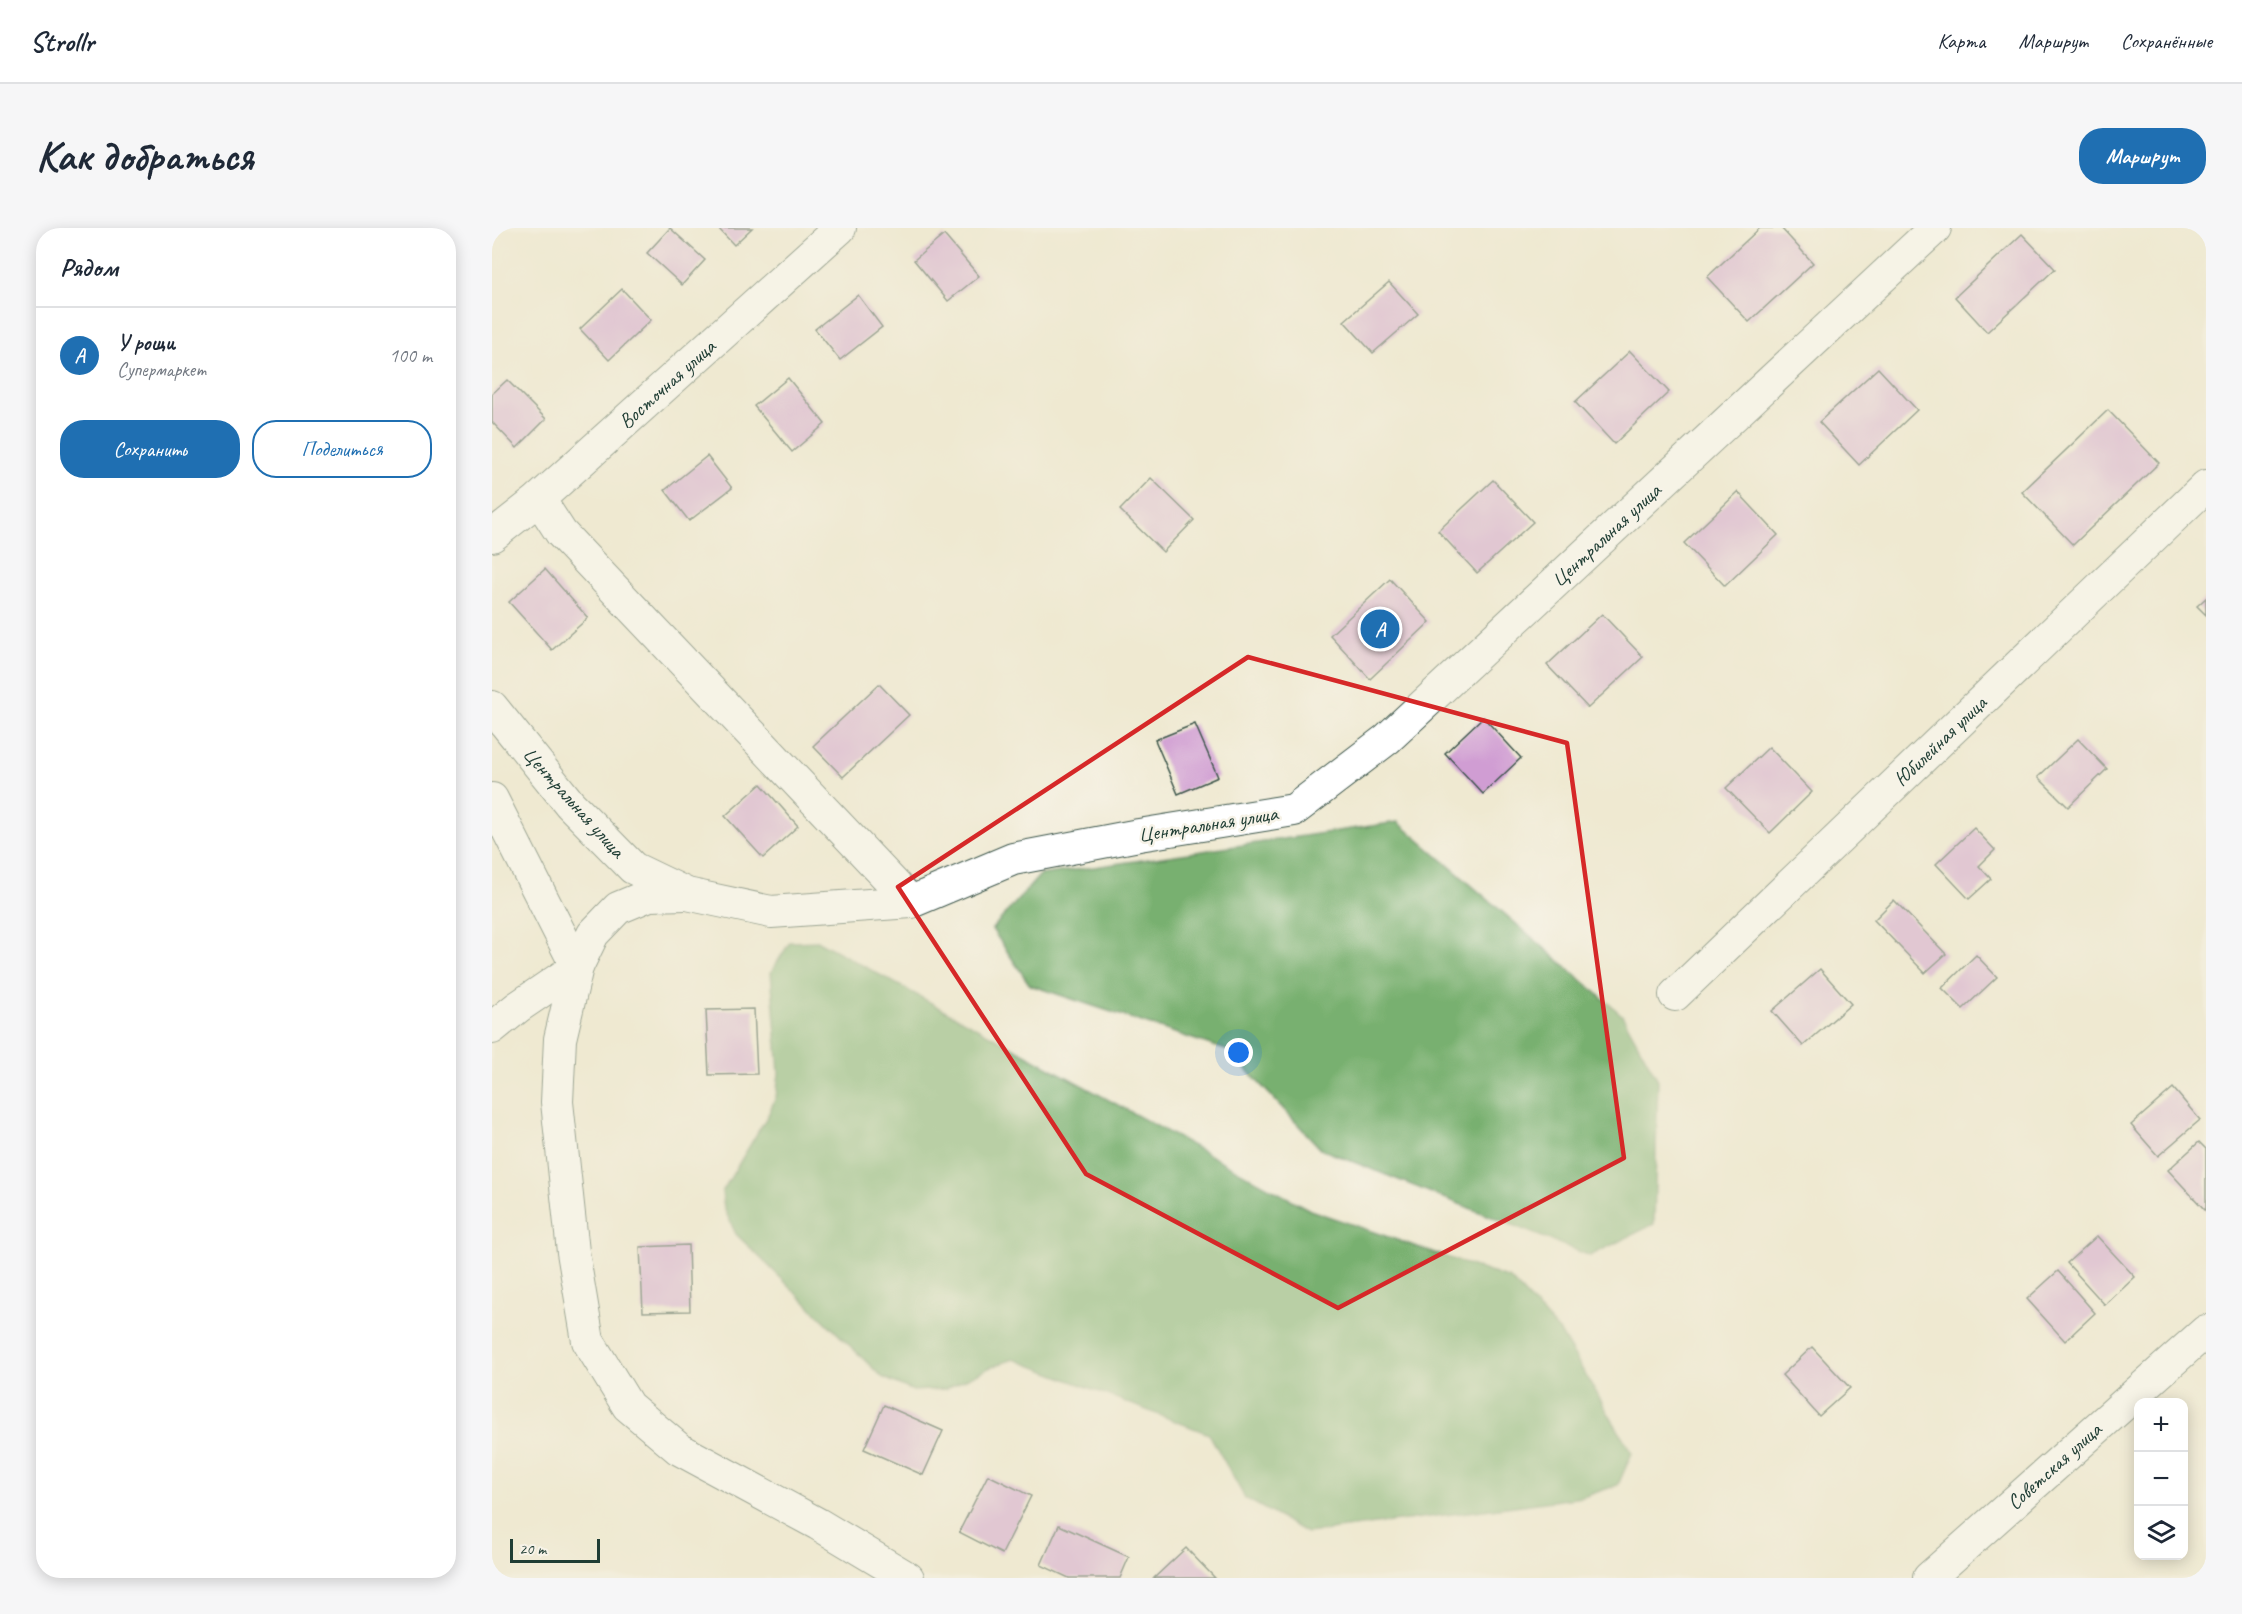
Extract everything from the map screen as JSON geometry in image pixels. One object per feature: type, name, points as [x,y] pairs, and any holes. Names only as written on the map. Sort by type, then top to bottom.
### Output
[{"type":"street","name":"Восточная улица","points":[[492,536],[539,499],[840,228]]},
{"type":"street","name":"Центральная улица","points":[[492,707],[570,804],[633,868],[687,894],[771,912],[911,903],[1013,859],[1139,835],[1294,810],[1387,739],[1935,228]]},
{"type":"street","name":"Юбилейная улица","points":[[1675,995],[2206,486]]},
{"type":"street","points":[[539,499],[561,533],[911,903]]},
{"type":"street","points":[[492,799],[577,967]]},
{"type":"street","points":[[687,894],[649,895],[618,908],[593,934],[577,967],[561,1039],[557,1102],[573,1252],[588,1341],[628,1406],[678,1449],[818,1524],[908,1578]]},
{"type":"street","points":[[492,1028],[518,1007],[577,967]]},
{"type":"street","name":"Советская улица","points":[[1929,1578],[2206,1331]]},
{"type":"highlighted area","points":[[1248,657],[1567,743],[1624,1158],[1338,1308],[1086,1174],[898,887]]},
{"type":"green space","points":[[1398,822],[1622,1015],[1658,1080],[1654,1224],[1590,1256],[1321,1149],[1229,1051],[1030,985],[992,929],[1040,875]]},
{"type":"green space","points":[[818,941],[1310,1210],[1510,1279],[1560,1332],[1632,1453],[1618,1485],[1583,1497],[1307,1533],[1245,1498],[1209,1434],[1014,1359],[991,1367],[945,1389],[913,1391],[882,1377],[736,1234],[724,1208],[722,1192],[768,1115],[776,1097],[779,1073],[771,972],[790,942]]},
{"type":"building","points":[[670,228],[705,260],[682,285],[647,253]]},
{"type":"building","points":[[718,228],[752,228],[734,245]]},
{"type":"building","points":[[1760,228],[1781,228],[1813,263],[1749,322],[1707,277]]},
{"type":"building","points":[[2022,234],[2055,269],[1987,332],[1955,297]]},
{"type":"building","points":[[944,235],[979,276],[948,301],[914,260]]},
{"type":"building","points":[[1389,282],[1418,314],[1373,353],[1344,321]]},
{"type":"building","points":[[622,289],[651,320],[609,360],[580,329]]},
{"type":"building","points":[[858,295],[882,327],[840,360],[815,329]]},
{"type":"building","points":[[1630,351],[1669,392],[1614,444],[1575,402]]},
{"type":"building","points":[[1878,368],[1917,410],[1859,465],[1819,422]]},
{"type":"building","points":[[788,378],[825,424],[792,452],[754,406]]},
{"type":"building","points":[[507,380],[546,419],[517,448],[492,422],[492,394]]},
{"type":"building","points":[[2108,410],[2159,463],[2073,545],[2022,492]]},
{"type":"building","points":[[707,456],[732,488],[689,521],[665,490]]},
{"type":"building","points":[[1151,478],[1194,520],[1163,552],[1120,510]]},
{"type":"building","points":[[1493,480],[1533,522],[1477,573],[1438,531]]},
{"type":"building","points":[[1738,492],[1778,535],[1725,586],[1684,543]]},
{"type":"building","points":[[545,569],[588,618],[552,650],[509,602]]},
{"type":"building","points":[[1390,579],[1430,622],[1370,679],[1330,635]]},
{"type":"building","points":[[2206,598],[2206,615],[2197,606]]},
{"type":"building","points":[[1602,614],[1643,657],[1588,708],[1547,665]]},
{"type":"building","points":[[879,684],[909,715],[843,777],[813,746]]},
{"type":"building","points":[[1483,717],[1521,758],[1483,794],[1445,753]]},
{"type":"building","points":[[1195,724],[1218,777],[1178,794],[1155,740]]},
{"type":"building","points":[[2078,739],[2107,769],[2068,807],[2038,777]]},
{"type":"building","points":[[1769,747],[1812,792],[1770,833],[1726,788]]},
{"type":"building","points":[[761,784],[798,826],[763,858],[725,816]]},
{"type":"building","points":[[1974,828],[1995,850],[1979,866],[1991,879],[1969,899],[1936,864]]},
{"type":"building","points":[[1894,900],[1946,954],[1925,973],[1874,920]]},
{"type":"building","points":[[1976,955],[1997,977],[1963,1009],[1942,988]]},
{"type":"building","points":[[1820,969],[1851,1004],[1803,1046],[1772,1011]]},
{"type":"building","points":[[754,1009],[757,1074],[709,1075],[706,1010]]},
{"type":"building","points":[[2173,1088],[2200,1120],[2158,1156],[2131,1125]]},
{"type":"building","points":[[2199,1142],[2206,1149],[2206,1211],[2168,1170]]},
{"type":"building","points":[[2097,1236],[2135,1277],[2105,1305],[2067,1263]]},
{"type":"building","points":[[688,1245],[690,1311],[643,1312],[640,1247]]},
{"type":"building","points":[[2058,1271],[2095,1313],[2065,1341],[2027,1299]]},
{"type":"building","points":[[1812,1347],[1850,1388],[1819,1416],[1782,1375]]},
{"type":"building","points":[[884,1405],[943,1431],[923,1475],[864,1449]]},
{"type":"building","points":[[988,1475],[1031,1496],[1002,1554],[959,1532]]},
{"type":"building","points":[[1059,1525],[1129,1557],[1120,1578],[1069,1578],[1041,1565]]},
{"type":"building","points":[[1186,1548],[1215,1578],[1154,1578]]},
{"type":"place","name":"У рощи","points":[[1380,629]]}]
